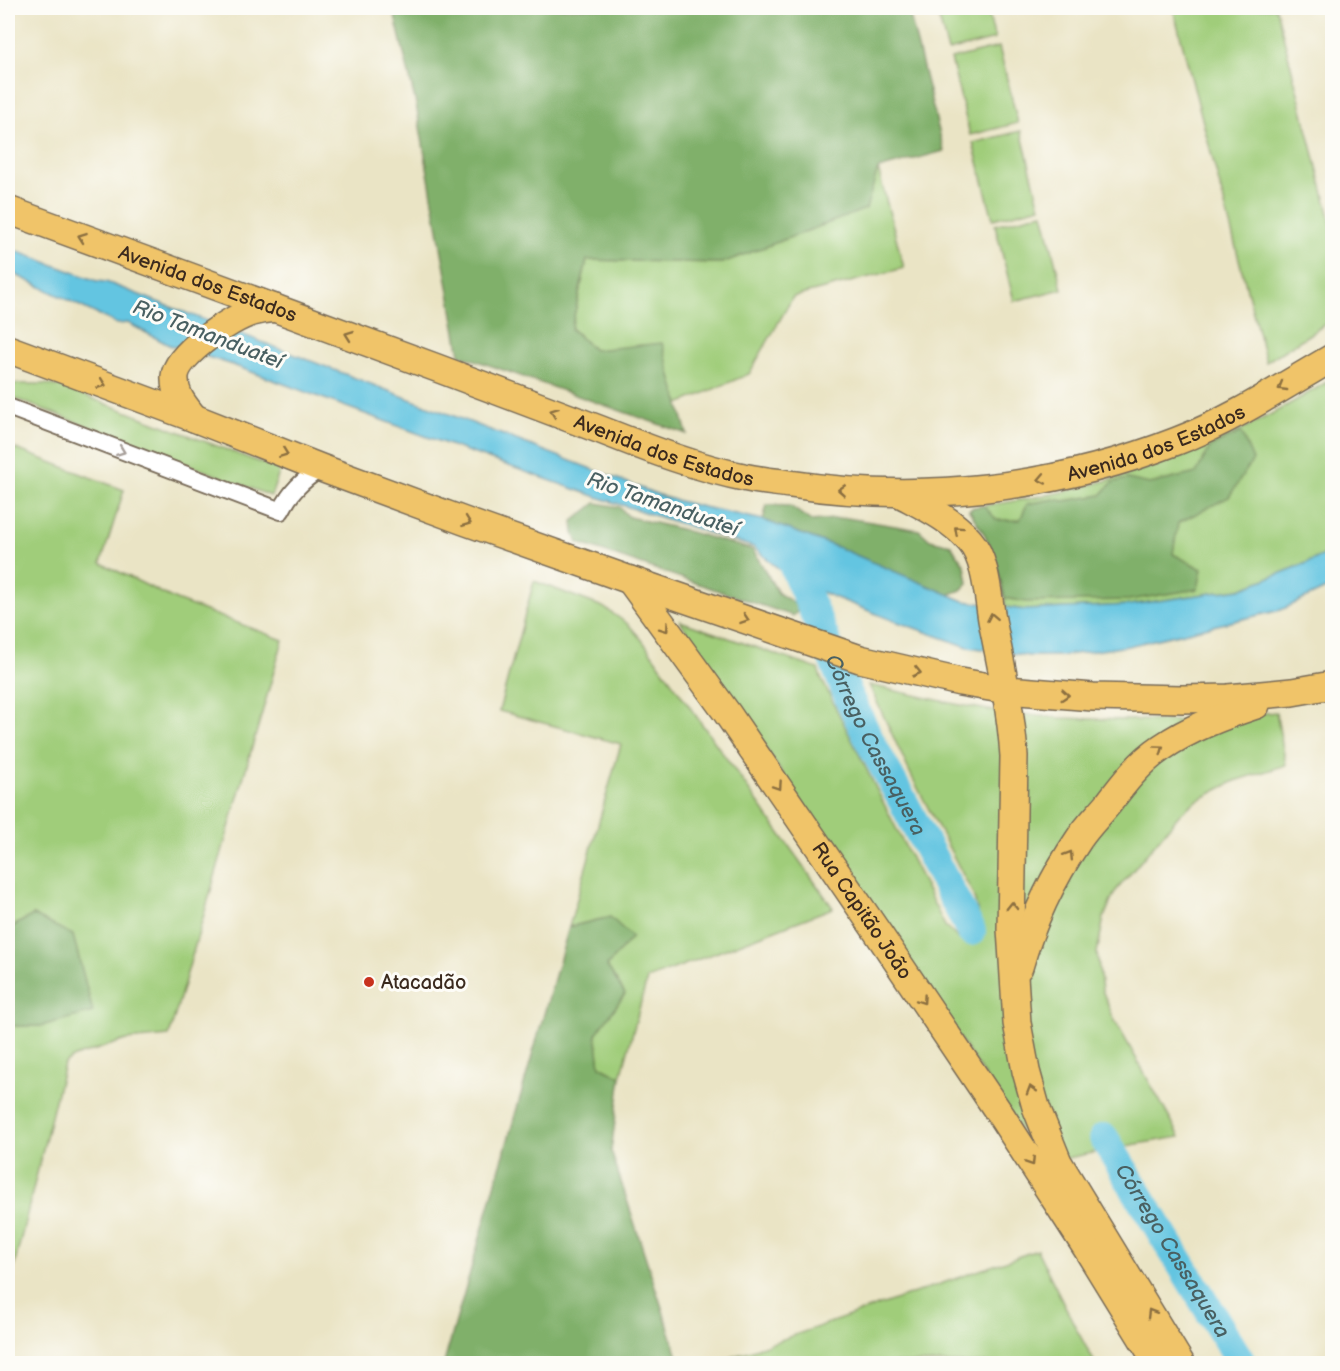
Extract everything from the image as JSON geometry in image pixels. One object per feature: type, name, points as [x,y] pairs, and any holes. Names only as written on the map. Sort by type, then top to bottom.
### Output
[{"type":"highway","name":"Avenida dos Estados","points":[[8,210],[404,355],[676,459],[759,480],[822,489],[900,493],[1002,487],[1123,459],[1179,440],[1223,420],[1332,358]]},
{"type":"highway","points":[[194,418],[179,400],[175,374],[180,363],[197,345],[227,324],[252,312],[275,308]]},
{"type":"highway","points":[[8,350],[464,521],[860,658],[960,682],[1007,690],[1093,697],[1228,698],[1292,693],[1332,685]]},
{"type":"highway","points":[[8,371],[56,368]]},
{"type":"highway","points":[[900,493],[946,520],[971,542],[980,557],[1007,690],[1014,756],[1011,929],[1017,1023],[1026,1071],[1040,1117],[1058,1162],[1095,1241],[1158,1364]]},
{"type":"highway","name":"Rua Capitão João","points":[[630,580],[728,713],[1002,1117],[1095,1241]]},
{"type":"highway","points":[[1014,985],[1026,941],[1060,869],[1080,838],[1138,767],[1159,749],[1185,732],[1212,720],[1292,693]]},
{"type":"highway","points":[[1095,1241],[1180,1364]]},
{"type":"street","points":[[8,407],[281,512],[294,490],[321,468]]},
{"type":"green space","points":[[393,8],[908,8],[944,151],[878,169],[866,209],[722,263],[587,260],[571,329],[594,350],[662,343],[687,434],[460,355],[416,104]]},
{"type":"green space","points":[[936,8],[987,8],[995,39],[948,51]]},
{"type":"green space","points":[[1173,8],[1276,8],[1332,225],[1332,320],[1266,362]]},
{"type":"green space","points":[[999,47],[1018,123],[970,135],[951,59]]},
{"type":"green space","points":[[1021,131],[1040,207],[993,219],[973,143]]},
{"type":"green space","points":[[878,169],[904,268],[793,297],[749,374],[679,404],[662,344],[594,350],[571,328],[587,260],[722,263]]},
{"type":"green space","points":[[1043,213],[1062,289],[1014,301],[995,225]]},
{"type":"green space","points":[[1332,379],[1332,551],[1240,589],[1130,605],[1025,610],[1006,607],[995,558],[985,535],[969,510],[974,507],[1034,498],[1093,485],[1179,457],[1239,430]]},
{"type":"green space","points":[[8,384],[45,384],[62,387],[280,470],[271,496],[8,396]]},
{"type":"green space","points":[[1241,432],[1253,460],[1229,497],[1178,523],[1173,554],[1202,569],[1198,589],[1129,600],[1026,602],[1005,598],[995,558],[985,535],[969,510],[984,506],[997,520],[1020,520],[1027,504],[1101,495],[1113,482],[1127,479],[1150,484],[1196,473],[1210,447]]},
{"type":"green space","points":[[8,446],[124,490],[101,563],[176,600],[283,640],[169,1036],[126,1040],[74,1057],[64,1064],[12,1275],[8,1273],[8,1026],[41,1026],[33,915],[8,929]]},
{"type":"green space","points":[[596,503],[619,507],[629,517],[753,550],[778,593],[794,603],[798,611],[793,616],[578,543],[573,521]]},
{"type":"green space","points":[[767,505],[790,506],[811,521],[847,518],[919,530],[930,540],[951,545],[965,566],[968,583],[961,590],[948,595],[837,547],[763,520]]},
{"type":"green space","points":[[534,581],[603,607],[628,624],[642,640],[833,908],[647,979],[621,1077],[600,1066],[595,1034],[625,994],[607,966],[610,917],[569,927],[621,744],[499,711]]},
{"type":"green space","points":[[680,621],[818,669],[945,926],[959,939],[981,924],[973,894],[912,777],[869,685],[999,712],[1061,718],[1187,721],[1276,712],[1286,765],[1235,781],[1196,801],[1180,814],[1115,892],[1104,917],[1097,953],[1102,990],[1113,1017],[1180,1137],[1043,1163]]},
{"type":"green space","points":[[33,915],[73,935],[93,1012],[41,1026],[8,1026],[8,929]]},
{"type":"green space","points":[[610,917],[632,937],[607,966],[625,994],[596,1034],[600,1066],[621,1077],[611,1151],[680,1363],[444,1363],[569,927]]},
{"type":"green space","points":[[1037,1250],[1095,1363],[715,1363]]},
{"type":"water","name":"Rio Tamanduateí","points":[[8,248],[97,281],[106,282],[667,498],[763,520],[837,547],[964,601],[1025,610],[1130,605],[1240,589],[1332,551],[1332,586],[1281,610],[1128,646],[1060,656],[1029,656],[968,647],[801,584],[782,572],[753,547],[597,497],[230,364],[169,345],[128,323],[117,324],[8,271]]},
{"type":"waterway","name":"Córrego Cassaquera","points":[[789,556],[850,700],[971,931]]},
{"type":"waterway","name":"Córrego Cassaquera","points":[[1104,1138],[1242,1364]]},
{"type":"place","name":"Atacadão","points":[[369,982]]}]
